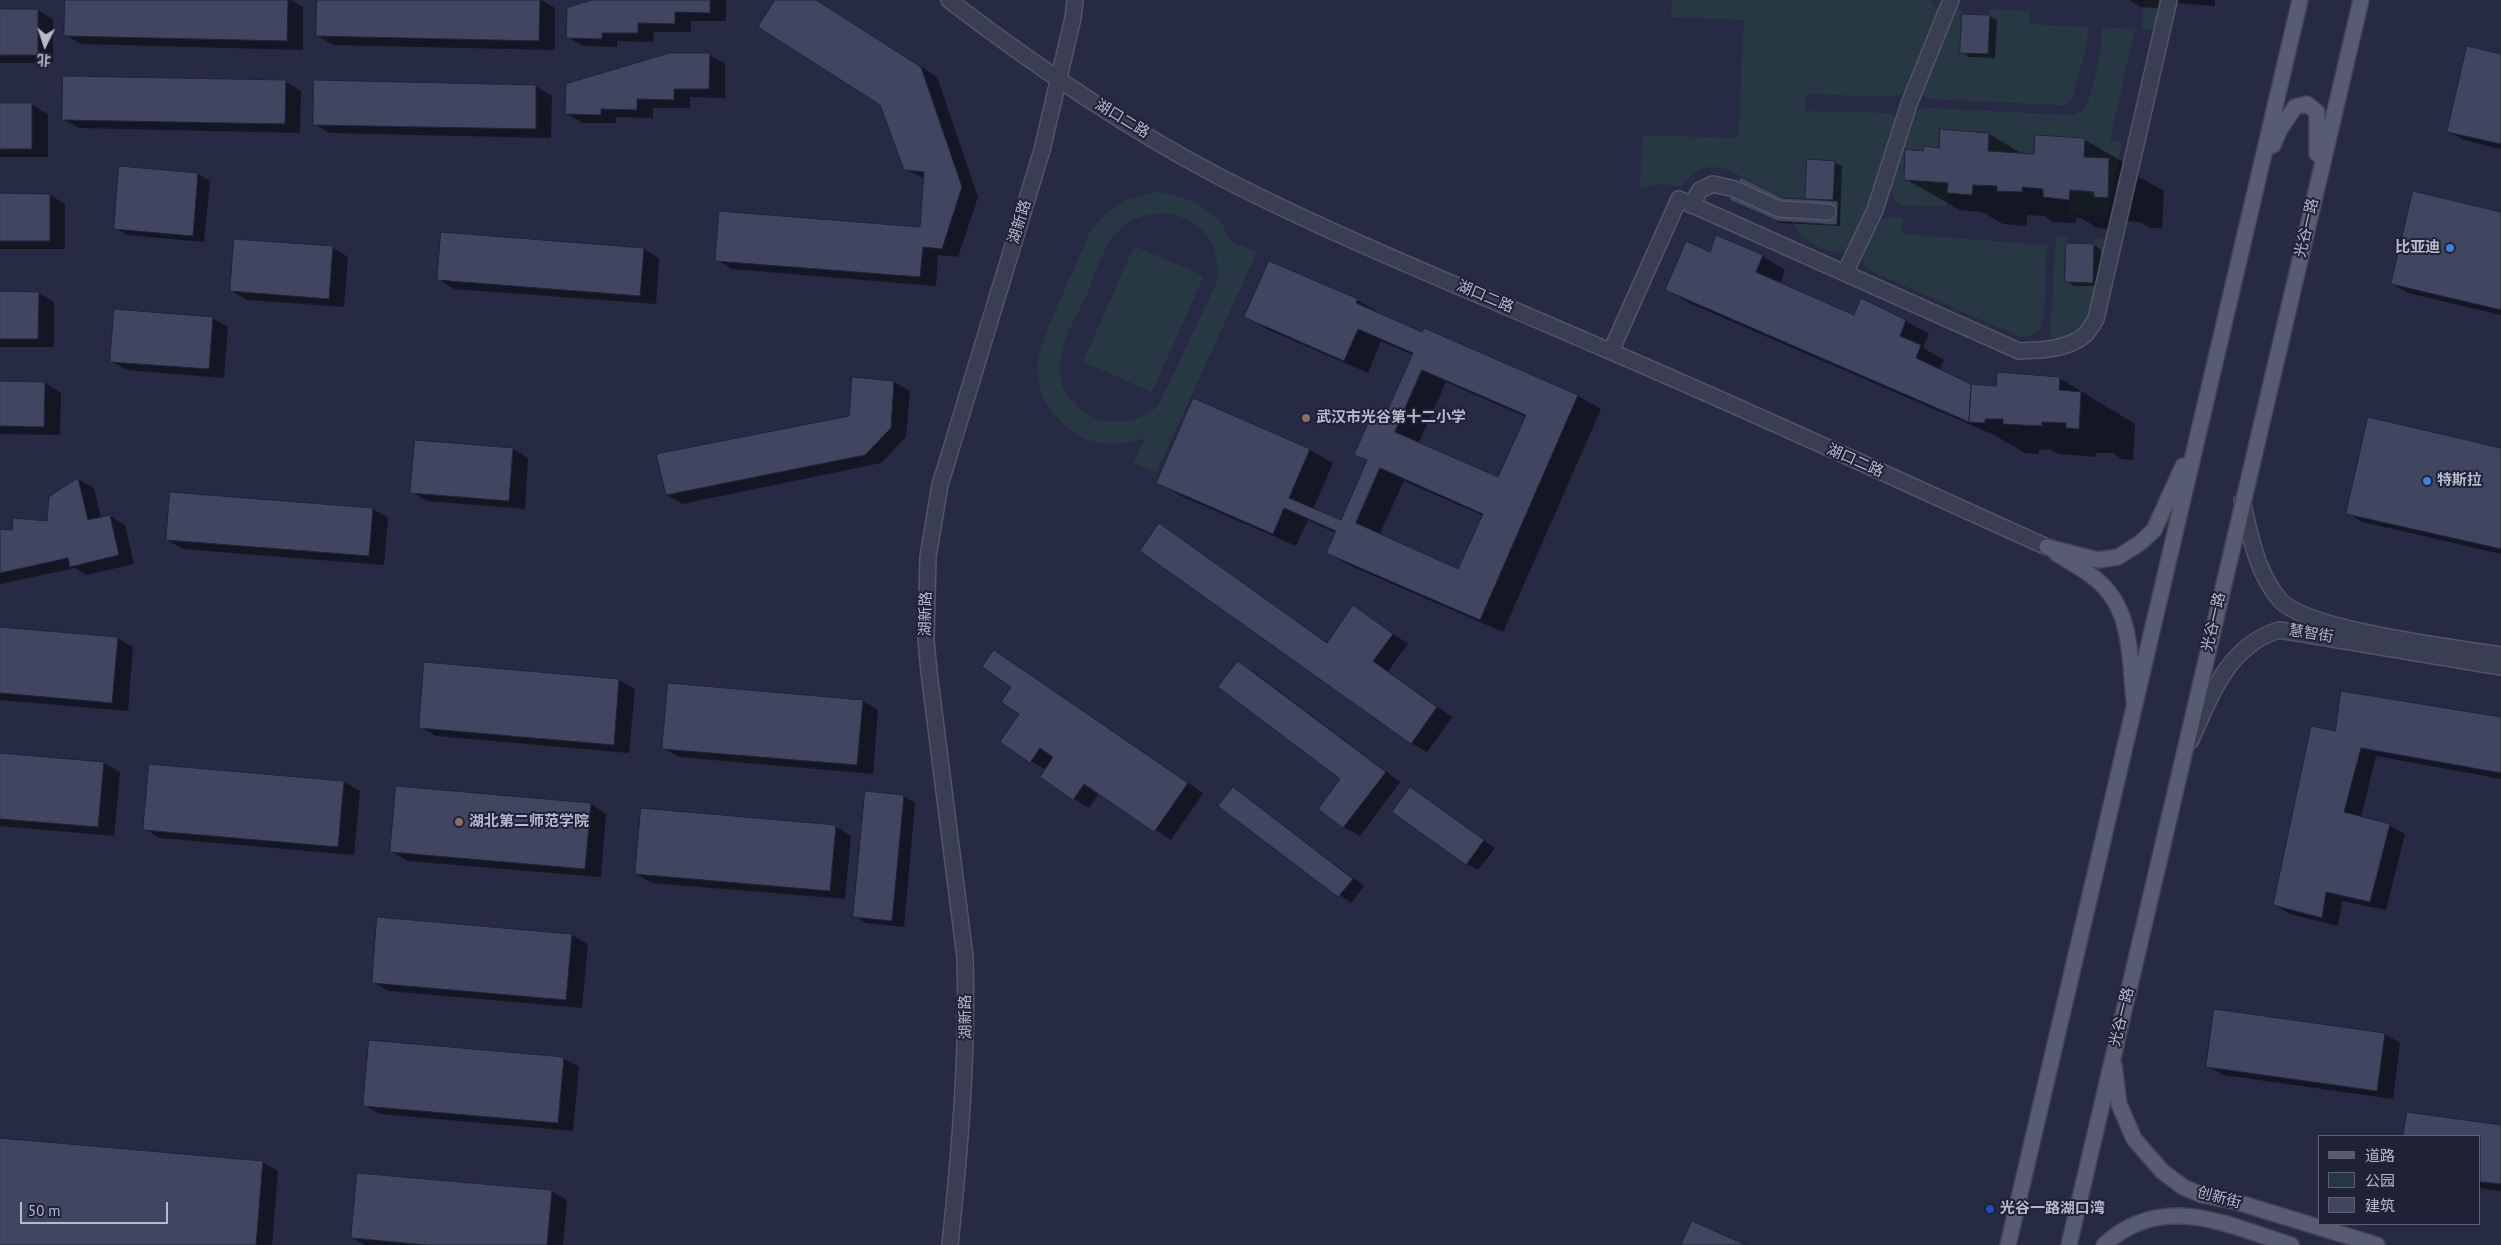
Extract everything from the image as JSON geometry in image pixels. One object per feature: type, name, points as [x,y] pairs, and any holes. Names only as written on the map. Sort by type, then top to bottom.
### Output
[{"type":"main road","points":[[2008,1245],[2135,711],[2197,437],[2300,0]]},
{"type":"main road","name":"光谷一路","points":[[2069,1245],[2361,0]]},
{"type":"main road","points":[[2257,182],[2280,129],[2295,107],[2307,104],[2317,112],[2318,137],[2315,193]]},
{"type":"main road","points":[[2047,547],[2098,560],[2118,557],[2140,544],[2154,530],[2197,437]]},
{"type":"main road","points":[[2047,547],[2101,584],[2115,604],[2126,633],[2135,711]]},
{"type":"main road","name":"创新街","points":[[2113,1056],[2119,1104],[2134,1139],[2162,1171],[2183,1187],[2202,1195],[2233,1201],[2377,1245]]},
{"type":"main road","name":"创新街","points":[[2104,1245],[2120,1230],[2144,1220],[2170,1215],[2195,1216],[2291,1245]]},
{"type":"street","name":"湖口二路","points":[[950,0],[1011,47],[1105,110],[1216,175],[1300,216],[1610,351],[2047,547]]},
{"type":"street","name":"湖新路","points":[[950,1245],[966,1045],[966,985],[964,948],[928,664],[926,640],[928,557],[940,486],[1042,150],[1074,18],[1075,0]]},
{"type":"street","points":[[1844,273],[1875,210],[1909,104],[1951,0]]},
{"type":"street","points":[[1610,351],[1679,199],[2019,350],[2046,350],[2066,344],[2085,335],[2096,318],[2169,0]]},
{"type":"street","points":[[1692,205],[1700,190],[1712,184],[1735,189],[1779,210],[1828,212]]},
{"type":"street","name":"慧智街","points":[[2242,501],[2256,558],[2267,582],[2281,602],[2296,612],[2324,623],[2501,655]]},
{"type":"street","name":"慧智街","points":[[2186,752],[2213,692],[2229,664],[2243,648],[2265,634],[2279,630],[2294,630],[2501,667]]},
{"type":"green space","points":[[1672,0],[1929,0],[1938,9],[1909,86],[1905,92],[1893,97],[1806,94],[1805,111],[1891,113],[1897,122],[1869,208],[1845,252],[1822,249],[1802,235],[1793,223],[1837,225],[1838,201],[1833,200],[1834,161],[1807,159],[1805,199],[1782,197],[1730,171],[1718,168],[1705,168],[1694,173],[1682,186],[1674,187],[1662,183],[1640,188],[1642,135],[1738,138],[1744,20],[1671,17]]},
{"type":"green space","points":[[2144,0],[2163,0],[2156,30],[2142,29]]},
{"type":"green space","points":[[1962,7],[1961,53],[1988,54],[1990,9],[2029,11],[2029,24],[2088,27],[2087,44],[2072,100],[2064,105],[2058,105],[1927,99],[1923,93],[1923,87],[1955,12]]},
{"type":"green space","points":[[2102,27],[2135,29],[2110,140],[2122,143],[2107,216],[2068,214],[2070,190],[2094,192],[2094,197],[2108,197],[2109,159],[2084,157],[2085,138],[2035,135],[2034,154],[1988,151],[1940,129],[1939,148],[1924,147],[1923,151],[1905,149],[1904,179],[1948,183],[1947,207],[1902,205],[1894,200],[1891,181],[1915,113],[1920,109],[1929,108],[2074,115],[2084,109],[2091,93],[2101,45]]},
{"type":"green space","points":[[1157,192],[1171,194],[1197,203],[1220,220],[1231,241],[1257,252],[1156,473],[1133,463],[1145,438],[1127,443],[1108,444],[1089,440],[1072,431],[1056,416],[1045,400],[1039,385],[1038,370],[1044,338],[1090,232],[1104,216],[1119,204]],"holes":[[[1165,213],[1190,222],[1207,235],[1216,255],[1217,282],[1158,406],[1146,415],[1133,420],[1112,422],[1096,418],[1087,414],[1076,405],[1064,389],[1060,375],[1060,361],[1069,331],[1089,290],[1105,250],[1114,235],[1125,225],[1146,215]]]},
{"type":"green space","points":[[1888,217],[1903,218],[1902,234],[2047,245],[2044,317],[2039,332],[2025,337],[2018,336],[1867,269],[1862,256],[1865,243],[1874,226]]},
{"type":"green space","points":[[2056,235],[2067,236],[2065,282],[2093,283],[2094,238],[2105,239],[2091,317],[2085,326],[2076,333],[2056,341],[2050,334]]},
{"type":"green space","points":[[1134,246],[1204,276],[1152,392],[1083,362]]},
{"type":"building","points":[[65,0],[288,0],[287,41],[64,36]]},
{"type":"building","points":[[317,0],[540,0],[539,41],[316,36]]},
{"type":"building","points":[[592,0],[710,0],[710,13],[675,12],[675,24],[638,23],[638,33],[602,33],[602,39],[566,38],[567,8]]},
{"type":"building","points":[[775,0],[816,0],[921,67],[962,187],[942,249],[923,247],[920,277],[715,261],[719,211],[920,227],[924,172],[904,170],[880,105],[758,27]]},
{"type":"building","points":[[0,9],[38,9],[38,55],[0,55]]},
{"type":"building","points":[[1962,14],[1990,15],[1988,54],[1960,53]]},
{"type":"building","points":[[2467,46],[2501,54],[2501,144],[2447,132]]},
{"type":"building","points":[[670,53],[710,53],[709,89],[674,89],[674,100],[637,99],[637,110],[601,109],[601,115],[565,114],[566,84]]},
{"type":"building","points":[[63,76],[286,80],[285,124],[62,120]]},
{"type":"building","points":[[314,80],[536,85],[536,129],[313,125]]},
{"type":"building","points":[[0,103],[32,103],[32,149],[0,149]]},
{"type":"building","points":[[1940,129],[1989,133],[1988,151],[2034,154],[2035,135],[2085,138],[2084,157],[2109,158],[2108,198],[2094,197],[2094,192],[2070,190],[2069,200],[2043,197],[2043,189],[2022,187],[2022,192],[1997,191],[1997,186],[1973,185],[1972,195],[1947,193],[1948,183],[1904,180],[1905,149],[1923,151],[1924,146],[1939,148]]},
{"type":"building","points":[[1807,159],[1835,161],[1833,200],[1805,199]]},
{"type":"building","points":[[119,166],[198,173],[193,236],[114,229]]},
{"type":"building","points":[[1741,177],[1783,198],[1838,201],[1837,225],[1777,221],[1729,200]]},
{"type":"building","name":"比亚迪","points":[[2413,191],[2501,212],[2501,310],[2391,284]]},
{"type":"building","points":[[0,193],[50,194],[50,241],[0,241]]},
{"type":"building","points":[[441,232],[644,248],[640,296],[437,280]]},
{"type":"building","points":[[1716,235],[1763,255],[1756,272],[1854,315],[1861,298],[1906,320],[1900,336],[1921,345],[1916,358],[1971,384],[1969,422],[1665,290],[1686,241],[1710,252]]},
{"type":"building","points":[[234,239],[333,246],[329,299],[230,291]]},
{"type":"building","points":[[2066,243],[2094,244],[2093,283],[2065,282]]},
{"type":"building","points":[[1269,261],[1358,299],[1356,303],[1422,332],[1424,328],[1578,395],[1480,620],[1326,553],[1336,531],[1284,508],[1273,534],[1156,483],[1193,398],[1310,449],[1289,498],[1341,520],[1367,460],[1354,455],[1374,409],[1386,414],[1413,353],[1358,329],[1344,361],[1244,317]],"holes":[[[1422,370],[1526,415],[1498,477],[1395,432]],[[1380,468],[1483,514],[1458,569],[1356,523]]]},
{"type":"building","points":[[0,291],[39,292],[38,339],[0,339]]},
{"type":"building","points":[[114,309],[213,317],[209,369],[110,362]]},
{"type":"building","points":[[1997,372],[2060,377],[2059,390],[2081,392],[2079,429],[2066,428],[2066,423],[2042,422],[2042,426],[2003,424],[2003,419],[1985,419],[1985,423],[1969,422],[1971,384],[1996,386]]},
{"type":"building","points":[[852,377],[894,381],[891,428],[865,455],[666,495],[656,454],[849,416]]},
{"type":"building","points":[[0,381],[45,382],[44,427],[0,426]]},
{"type":"building","name":"特斯拉","points":[[2368,417],[2501,448],[2501,549],[2346,514]]},
{"type":"building","points":[[415,440],[513,448],[509,501],[410,493]]},
{"type":"building","points":[[78,478],[88,520],[110,515],[119,555],[70,567],[68,558],[0,573],[0,529],[12,530],[13,518],[47,521],[49,497]]},
{"type":"building","points":[[170,492],[373,508],[369,556],[166,540]]},
{"type":"building","points":[[1159,523],[1327,643],[1353,605],[1393,634],[1373,661],[1437,707],[1411,744],[1140,551]]},
{"type":"building","points":[[0,627],[118,637],[112,703],[0,693]]},
{"type":"building","points":[[994,650],[1188,783],[1154,832],[1084,784],[1073,800],[1040,777],[1053,757],[1040,748],[1030,763],[1000,742],[1019,714],[1001,702],[1011,687],[982,667]]},
{"type":"building","points":[[1238,661],[1386,772],[1343,828],[1318,809],[1340,779],[1218,687]]},
{"type":"building","points":[[424,662],[619,679],[614,745],[419,728]]},
{"type":"building","points":[[668,683],[863,700],[857,765],[662,749]]},
{"type":"building","points":[[2341,691],[2501,717],[2501,773],[2361,748],[2344,812],[2390,824],[2370,902],[2326,892],[2322,918],[2273,905],[2311,726],[2335,731]]},
{"type":"building","points":[[0,753],[104,762],[98,827],[0,819]]},
{"type":"building","points":[[149,764],[344,781],[338,847],[143,830]]},
{"type":"building","points":[[396,786],[591,803],[585,869],[390,852]]},
{"type":"building","points":[[1233,787],[1353,879],[1338,897],[1218,806]]},
{"type":"building","points":[[1410,787],[1484,840],[1466,865],[1392,812]]},
{"type":"building","points":[[865,791],[904,795],[892,921],[853,917]]},
{"type":"building","points":[[641,808],[836,825],[830,891],[635,874]]},
{"type":"building","points":[[377,917],[572,934],[566,1000],[372,983]]},
{"type":"building","points":[[2214,1009],[2385,1033],[2377,1091],[2206,1067]]},
{"type":"building","points":[[369,1040],[564,1057],[558,1123],[363,1106]]},
{"type":"building","points":[[2407,1112],[2501,1125],[2501,1184],[2481,1182],[2481,1135],[2403,1135]]},
{"type":"building","points":[[0,1138],[263,1161],[256,1245],[0,1245]]},
{"type":"building","points":[[357,1173],[552,1190],[547,1245],[426,1245],[351,1238]]},
{"type":"building","points":[[1692,1221],[1746,1245],[1681,1245]]},
{"type":"place","name":"比亚迪","points":[[2450,248]]},
{"type":"place","name":"武汉市光谷第十二小学","points":[[1306,418]]},
{"type":"place","name":"特斯拉","points":[[2427,481]]},
{"type":"place","name":"湖北第二师范学院","points":[[459,822]]},
{"type":"place","name":"光谷一路湖口湾","points":[[1990,1209]]}]
